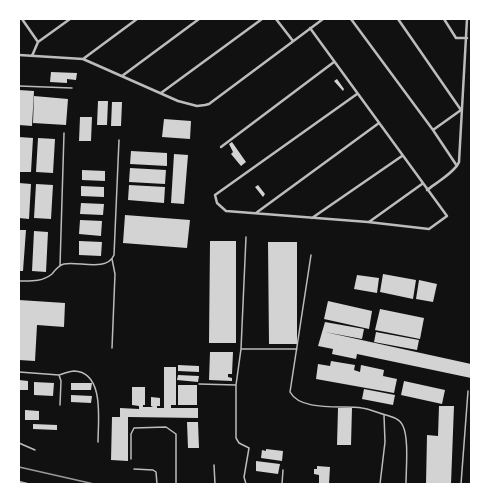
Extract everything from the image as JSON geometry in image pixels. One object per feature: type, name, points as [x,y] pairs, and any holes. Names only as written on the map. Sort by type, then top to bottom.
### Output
[{"type":"street","points":[[22,19],[38,42]]},
{"type":"street","points":[[32,56],[38,42],[70,19]]},
{"type":"street","points":[[83,58],[137,19]]},
{"type":"street","points":[[121,76],[199,19]]},
{"type":"street","points":[[161,93],[258,20],[262,19]]},
{"type":"street","points":[[276,19],[293,41]]},
{"type":"street","points":[[19,55],[83,58],[161,93],[197,106],[205,105],[322,19]]},
{"type":"street","points":[[351,19],[433,130],[457,166]]},
{"type":"street","points":[[398,19],[462,110]]},
{"type":"street","points":[[444,19],[456,38],[467,38]]},
{"type":"street","points":[[427,190],[457,166],[459,162],[467,19]]},
{"type":"street","points":[[310,28],[422,184],[447,216],[429,229],[368,222],[311,219],[226,211],[217,203],[215,195],[357,94]]},
{"type":"street","points":[[221,147],[334,62]]},
{"type":"street","points":[[433,130],[462,110]]},
{"type":"street","points":[[256,214],[379,123]]},
{"type":"street","points":[[311,219],[402,156]]},
{"type":"street","points":[[368,222],[422,184]]},
{"type":"street","points":[[19,482],[27,484]]},
{"type":"lane","points":[[19,86],[72,88]]},
{"type":"lane","points":[[60,266],[64,133]]},
{"type":"lane","points":[[112,348],[115,274],[112,259],[114,255],[119,140]]},
{"type":"lane","points":[[246,237],[241,349],[236,385],[236,438],[239,443],[249,448],[244,477],[246,484]]},
{"type":"lane","points":[[311,255],[290,392],[293,397],[310,404],[363,408],[397,419],[403,425],[406,436],[406,484]]},
{"type":"lane","points":[[19,282],[37,282],[50,275],[64,264],[101,264],[109,262],[112,259]]},
{"type":"lane","points":[[241,349],[297,349]]},
{"type":"lane","points":[[19,372],[59,375],[73,371],[87,375],[91,379],[97,392],[98,442]]},
{"type":"lane","points":[[59,375],[61,381],[60,405]]},
{"type":"lane","points":[[199,384],[236,385]]},
{"type":"lane","points":[[461,484],[468,392]]},
{"type":"lane","points":[[380,484],[384,442],[384,415]]},
{"type":"lane","points":[[131,459],[131,434],[134,428],[166,427],[176,434],[176,484]]},
{"type":"lane","points":[[19,443],[35,450]]},
{"type":"lane","points":[[214,465],[215,484]]},
{"type":"lane","points":[[134,468],[153,470],[156,472],[157,484]]},
{"type":"lane","points":[[282,484],[283,470]]},
{"type":"building","points":[[51,72],[77,73],[76,80],[67,79],[67,83],[50,82]]},
{"type":"building","points":[[337,79],[344,89],[343,91],[334,81]]},
{"type":"building","points":[[19,90],[34,91],[32,126],[19,125]]},
{"type":"building","points":[[34,96],[68,99],[66,125],[33,123]]},
{"type":"building","points":[[98,101],[108,101],[107,125],[97,125]]},
{"type":"building","points":[[112,102],[122,102],[121,126],[111,126]]},
{"type":"building","points":[[80,117],[92,117],[91,141],[79,141]]},
{"type":"building","points":[[164,119],[191,121],[190,139],[162,137]]},
{"type":"building","points":[[19,137],[33,138],[31,172],[19,172]]},
{"type":"building","points":[[38,138],[55,139],[53,173],[36,172]]},
{"type":"building","points":[[232,142],[246,162],[241,166],[231,154],[233,152],[229,144]]},
{"type":"building","points":[[131,151],[167,153],[167,166],[130,164]]},
{"type":"building","points":[[174,154],[188,155],[184,204],[171,203]]},
{"type":"building","points":[[130,168],[166,170],[165,184],[129,182]]},
{"type":"building","points":[[82,170],[105,171],[105,181],[82,180]]},
{"type":"building","points":[[19,183],[31,184],[29,219],[19,218]]},
{"type":"building","points":[[36,184],[53,185],[51,219],[34,218]]},
{"type":"building","points":[[129,185],[165,187],[164,203],[128,200]]},
{"type":"building","points":[[258,185],[265,194],[263,197],[255,187]]},
{"type":"building","points":[[81,186],[104,187],[104,197],[81,196]]},
{"type":"building","points":[[81,203],[104,204],[103,215],[80,214]]},
{"type":"building","points":[[125,215],[190,220],[187,248],[123,243]]},
{"type":"building","points":[[80,220],[102,221],[101,236],[79,234]]},
{"type":"building","points":[[19,230],[26,230],[23,271],[19,271]]},
{"type":"building","points":[[34,231],[48,232],[46,272],[32,271]]},
{"type":"building","points":[[79,241],[102,242],[101,256],[79,255]]},
{"type":"building","points":[[210,241],[236,241],[236,343],[209,343]]},
{"type":"building","points":[[268,242],[297,242],[297,344],[269,344]]},
{"type":"building","points":[[383,274],[416,280],[413,299],[380,292]]},
{"type":"building","points":[[357,275],[379,278],[377,293],[354,289]]},
{"type":"building","points":[[419,280],[437,284],[433,302],[416,299]]},
{"type":"building","points":[[19,300],[65,303],[64,327],[37,325],[35,361],[19,360]]},
{"type":"building","points":[[328,301],[372,311],[369,329],[324,319]]},
{"type":"building","points":[[380,309],[424,318],[420,339],[375,330]]},
{"type":"building","points":[[325,322],[364,329],[362,339],[325,332],[471,364],[471,378],[357,354],[356,359],[332,354],[333,349],[318,346]]},
{"type":"building","points":[[376,332],[419,340],[417,350],[374,342]]},
{"type":"building","points":[[210,352],[233,352],[232,374],[228,374],[228,377],[232,378],[232,381],[209,380]]},
{"type":"building","points":[[331,361],[355,365],[354,370],[360,372],[361,365],[384,370],[383,376],[397,379],[394,393],[316,379],[318,364],[330,366]]},
{"type":"building","points":[[178,365],[199,366],[199,372],[178,371]]},
{"type":"building","points":[[164,367],[176,367],[176,405],[171,405],[171,408],[198,408],[198,418],[128,417],[128,461],[111,460],[112,417],[120,417],[120,408],[139,409],[139,406],[132,405],[132,387],[145,387],[145,405],[143,405],[143,407],[153,407],[151,406],[151,397],[160,398],[160,406],[157,406],[157,408],[164,408]]},
{"type":"building","points":[[178,375],[199,376],[198,382],[177,380]]},
{"type":"building","points":[[19,380],[28,381],[28,390],[19,390]]},
{"type":"building","points":[[404,381],[445,390],[442,404],[401,395]]},
{"type":"building","points":[[34,382],[54,383],[53,396],[34,395]]},
{"type":"building","points":[[71,383],[92,383],[91,390],[71,390]]},
{"type":"building","points":[[178,385],[197,385],[197,405],[178,405]]},
{"type":"building","points":[[364,389],[395,395],[393,405],[362,399]]},
{"type":"building","points":[[71,395],[92,396],[91,403],[71,402]]},
{"type":"building","points":[[439,406],[454,406],[451,484],[426,484],[427,435],[438,436]]},
{"type":"building","points":[[338,408],[352,408],[351,445],[337,445]]},
{"type":"building","points":[[25,410],[39,411],[39,420],[25,420]]},
{"type":"building","points":[[187,422],[198,422],[199,448],[188,448]]},
{"type":"building","points":[[33,424],[57,425],[57,430],[33,429]]},
{"type":"building","points":[[266,449],[283,451],[282,461],[261,458],[262,450],[266,451]]},
{"type":"building","points":[[256,461],[280,464],[278,474],[256,471]]},
{"type":"building","points":[[317,466],[330,467],[329,484],[319,484],[319,475],[314,474],[314,469],[317,469]]},
{"type":"railway","points":[[19,467],[94,484]]}]
